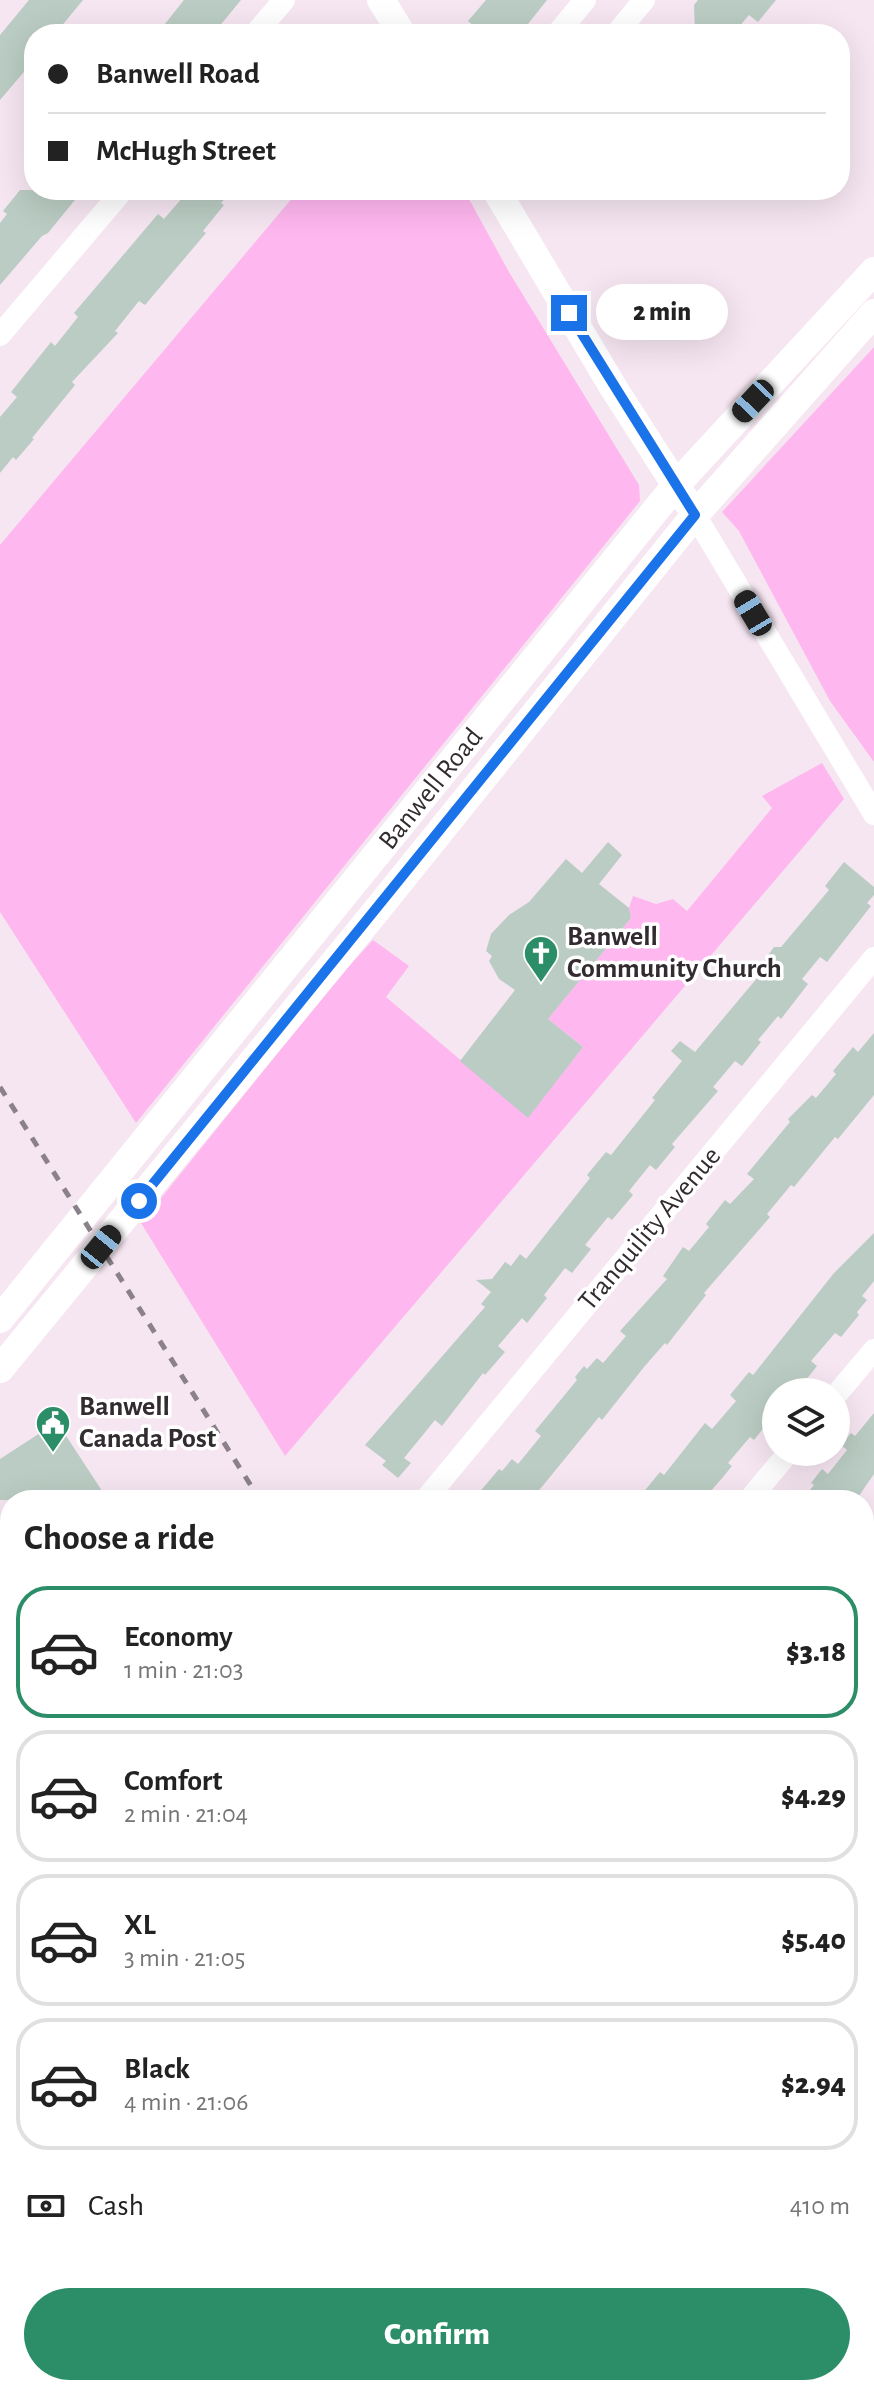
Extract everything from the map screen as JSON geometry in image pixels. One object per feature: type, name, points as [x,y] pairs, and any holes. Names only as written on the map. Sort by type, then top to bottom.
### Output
[{"type":"main road","points":[[381,0],[396,24]]},
{"type":"main road","points":[[502,200],[613,387],[695,515]]},
{"type":"main road","name":"Banwell Road","points":[[0,1319],[676,485],[874,271]]},
{"type":"main road","name":"Banwell Road","points":[[0,1369],[368,921],[695,515],[874,313]]},
{"type":"street","points":[[264,24],[284,0]]},
{"type":"street","points":[[565,24],[585,0]]},
{"type":"street","points":[[624,24],[644,0]]},
{"type":"street","points":[[0,335],[115,200]]},
{"type":"street","points":[[695,515],[874,814]]},
{"type":"street","name":"Tranquility Avenue","points":[[433,1490],[874,958]]},
{"type":"street","points":[[850,1378],[874,1350]]},
{"type":"street","points":[[757,1490],[777,1466]]},
{"type":"shaded area","points":[[291,200],[469,200],[509,272],[639,485],[640,501],[136,1123],[0,912],[0,545]]},
{"type":"shaded area","points":[[874,347],[874,762],[830,701],[739,531],[722,512]]},
{"type":"shaded area","points":[[822,763],[844,799],[285,1456],[141,1223],[338,978],[373,940],[409,966],[386,997],[528,1117],[583,1047],[548,1019],[631,918],[629,908],[633,896],[656,904],[673,899],[687,911],[772,808],[762,796]]},
{"type":"building","points":[[29,0],[83,0],[63,24],[24,24],[24,72],[0,100],[0,35]]},
{"type":"building","points":[[184,0],[241,0],[221,24],[165,24]]},
{"type":"building","points":[[486,0],[547,0],[528,24],[471,24],[468,21]]},
{"type":"building","points":[[698,0],[776,0],[758,22],[749,15],[741,24],[695,24],[694,5]]},
{"type":"building","points":[[20,190],[24,190],[24,200],[75,200],[0,285],[0,223],[7,214],[3,211]]},
{"type":"building","points":[[180,200],[224,200],[221,203],[224,205],[203,231],[206,233],[145,305],[139,301],[115,331],[118,333],[72,382],[75,385],[34,439],[0,473],[0,417],[17,397],[11,392],[51,342],[55,346],[78,317],[74,313],[158,214],[164,219]]},
{"type":"building","name":"Banwell Community Church","points":[[608,842],[622,855],[599,884],[629,908],[631,918],[548,1019],[583,1047],[528,1118],[460,1061],[515,990],[499,979],[489,961],[492,956],[486,951],[491,934],[509,915],[529,902],[566,859],[582,873]]},
{"type":"building","points":[[844,862],[874,887],[874,895],[867,903],[871,906],[827,962],[820,957],[802,979],[808,984],[781,1019],[778,1016],[758,1040],[761,1042],[742,1066],[735,1061],[713,1087],[718,1091],[672,1144],[675,1147],[656,1170],[650,1165],[629,1191],[633,1195],[612,1220],[608,1217],[585,1245],[591,1249],[572,1273],[565,1268],[527,1323],[522,1318],[498,1346],[505,1352],[485,1375],[483,1373],[442,1426],[435,1420],[404,1458],[411,1463],[398,1478],[382,1465],[386,1461],[365,1445],[485,1307],[481,1304],[491,1292],[476,1280],[492,1279],[505,1262],[511,1266],[520,1254],[526,1259],[590,1178],[587,1175],[606,1152],[611,1155],[655,1100],[652,1098],[682,1061],[671,1051],[680,1041],[695,1052],[763,971],[759,968],[774,947],[781,947],[829,890],[825,886]]},
{"type":"building","points":[[874,1033],[874,1095],[794,1187],[791,1185],[767,1214],[770,1217],[704,1293],[706,1295],[667,1345],[665,1343],[644,1367],[602,1420],[599,1417],[539,1490],[481,1490],[512,1459],[518,1464],[541,1436],[535,1431],[577,1380],[575,1377],[584,1366],[587,1369],[597,1358],[603,1363],[626,1336],[620,1331],[667,1279],[663,1276],[683,1247],[689,1251],[709,1227],[706,1224],[725,1200],[730,1204],[754,1179],[747,1174],[790,1122],[788,1119],[812,1095],[816,1098],[853,1047],[858,1052]]},
{"type":"building","points":[[874,1233],[874,1281],[862,1296],[867,1300],[857,1312],[859,1315],[841,1337],[835,1333],[811,1361],[817,1366],[808,1378],[762,1378],[762,1430],[754,1440],[750,1437],[728,1463],[732,1466],[712,1490],[645,1490],[660,1472],[664,1475],[705,1423],[712,1429],[736,1401],[730,1395],[749,1372],[753,1375],[834,1273]]},
{"type":"building","points":[[874,1413],[874,1474],[863,1490],[810,1490],[814,1485],[811,1483],[822,1469],[828,1474],[834,1466],[850,1466],[851,1433],[855,1436]]},
{"type":"building","points":[[57,1422],[101,1490],[0,1490],[0,1459]]},
{"type":"railway","points":[[0,1087],[254,1490]]},
{"type":"place","name":"Banwell Community Church","points":[[541,984]]},
{"type":"place","name":"Banwell Canada Post","points":[[53,1454]]},
{"type":"route","points":[[139,1201],[695,515],[569,313]]}]
